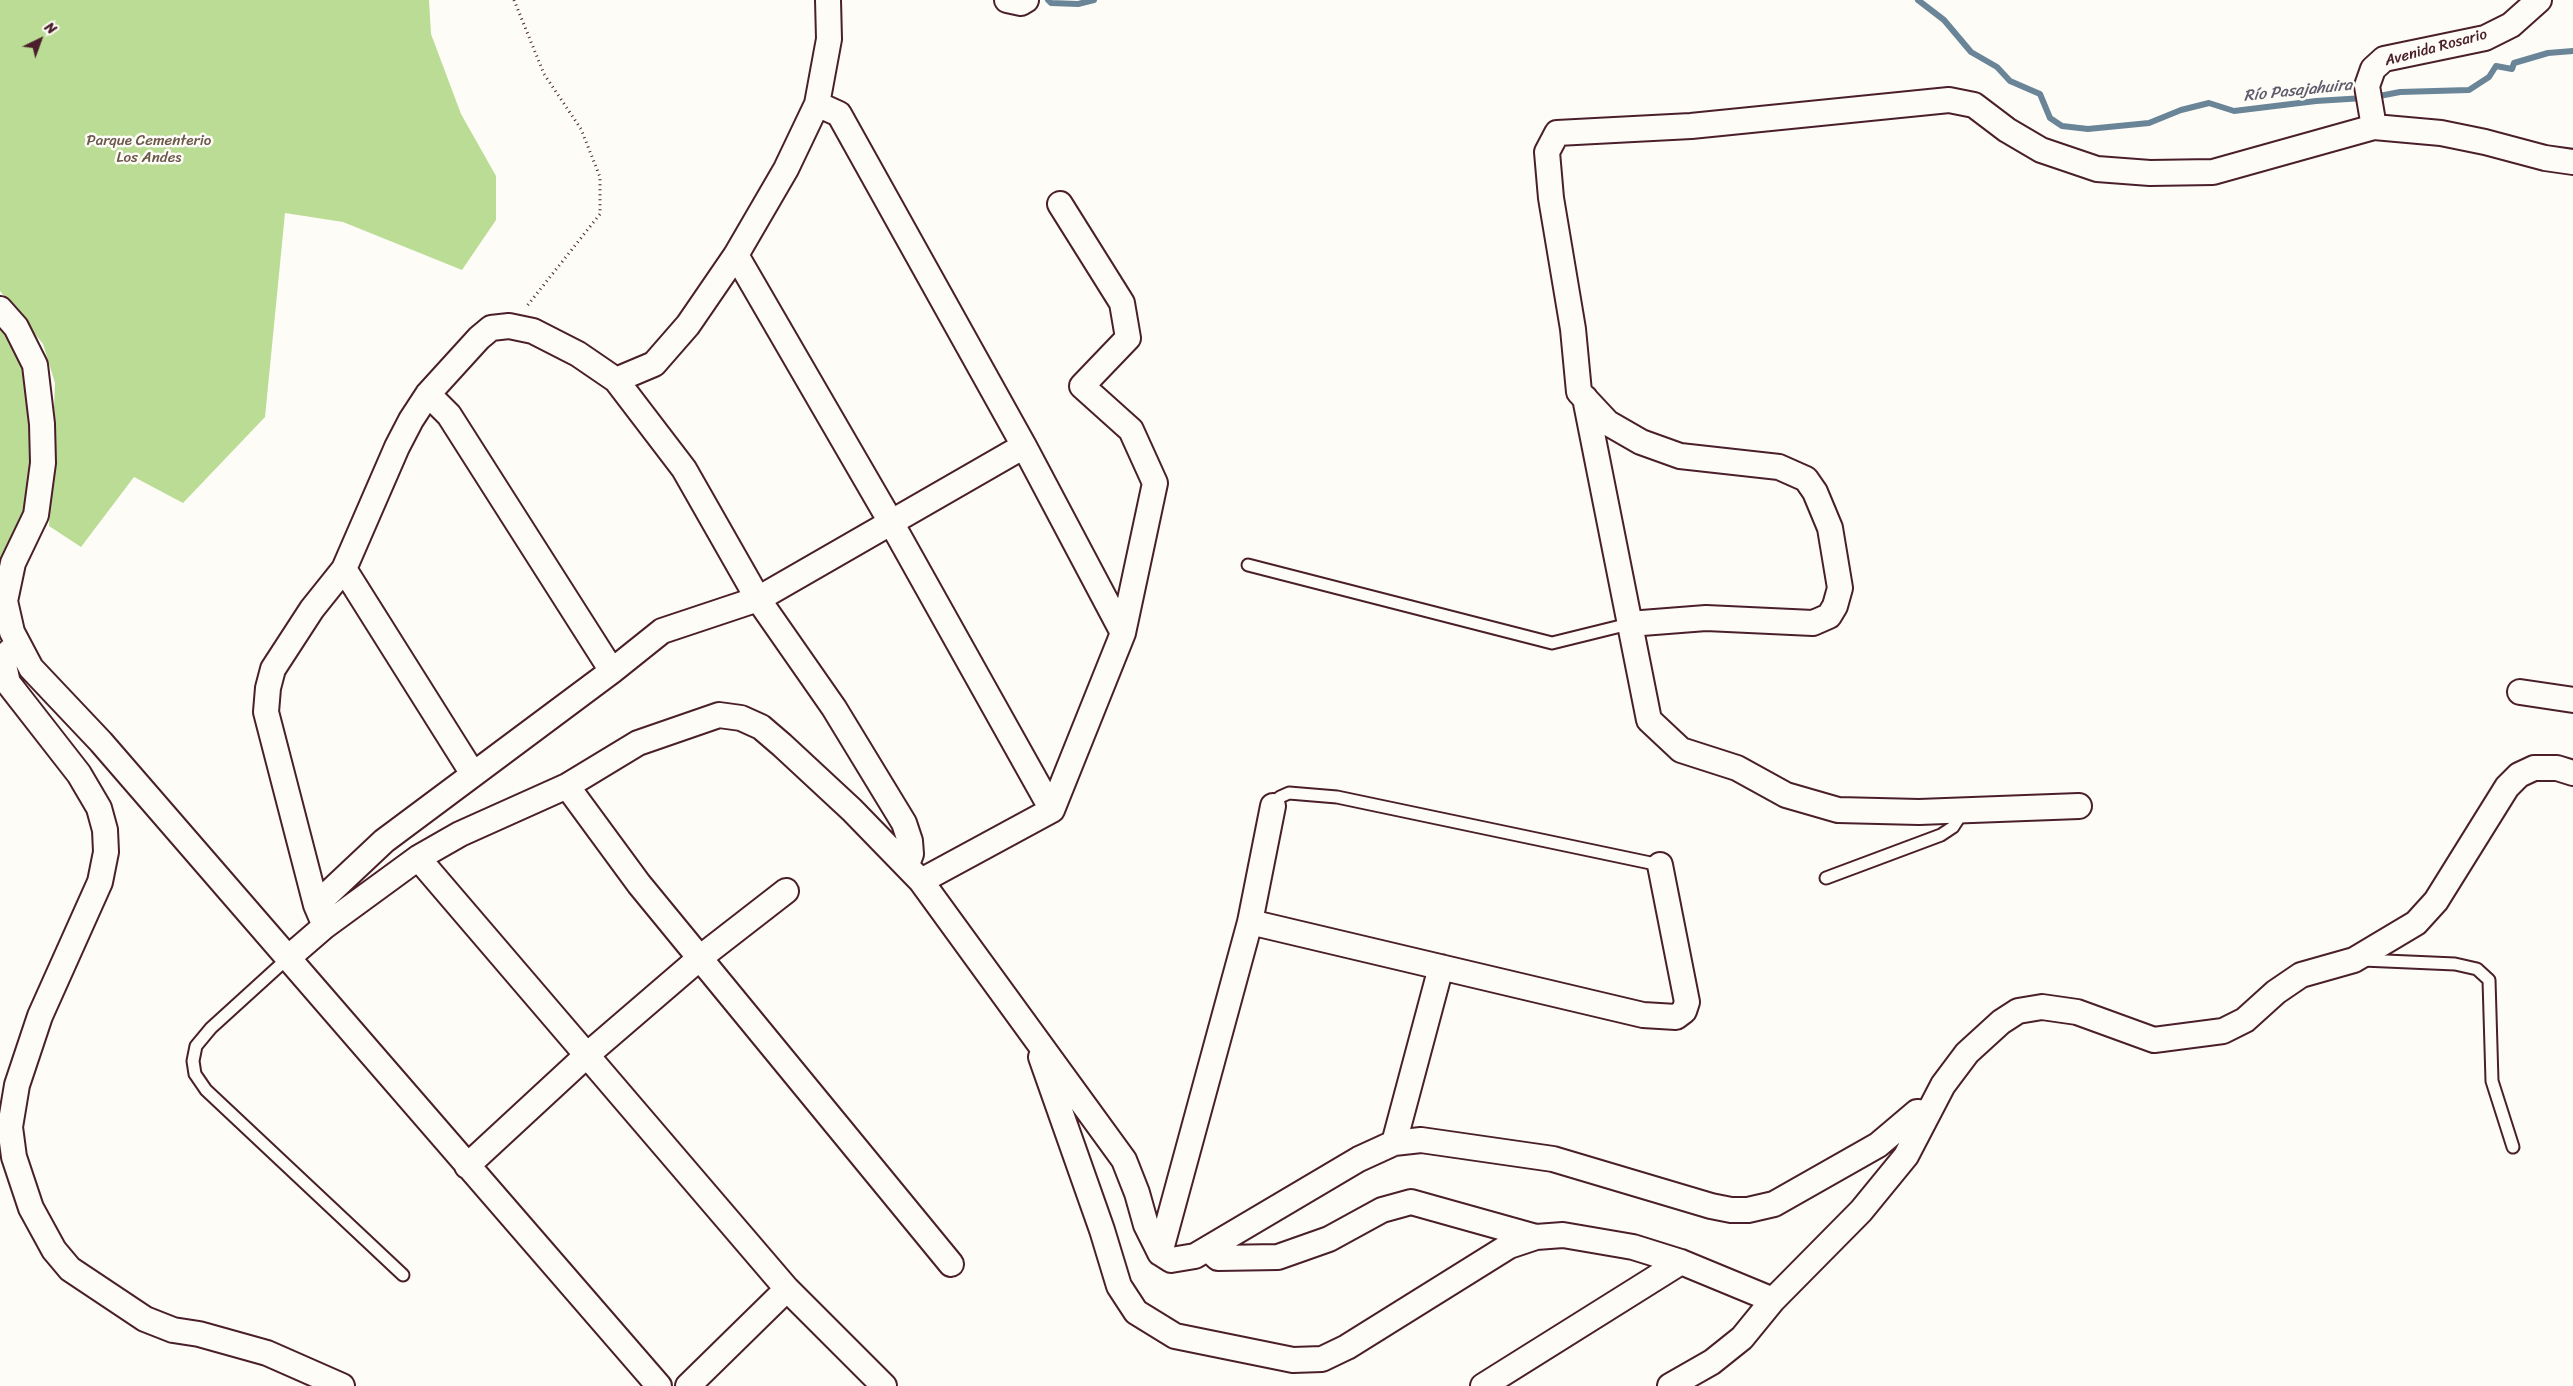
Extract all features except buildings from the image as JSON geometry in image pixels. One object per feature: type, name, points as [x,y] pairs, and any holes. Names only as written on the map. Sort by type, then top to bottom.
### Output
[{"type":"street","points":[[616,380],[654,364],[688,325],[736,256],[786,169],[817,104],[828,40],[828,0]]},
{"type":"street","points":[[1007,0],[1021,3],[1026,0]]},
{"type":"street","name":"Avenida Rosario","points":[[2371,107],[2373,69],[2384,59],[2484,38],[2511,25],[2539,0]]},
{"type":"street","points":[[1629,624],[1706,618],[1813,623],[1829,616],[1836,606],[1840,588],[1830,528],[1815,492],[1806,479],[1779,467],[1680,456],[1640,442],[1608,423],[1579,392],[1573,329],[1551,198],[1547,152],[1557,133],[1700,125],[1950,100],[1974,105],[2007,130],[2041,150],[2097,169],[2159,173],[2213,172],[2371,107],[2441,133],[2485,142],[2545,158],[2573,162]]},
{"type":"street","points":[[817,104],[840,114],[1024,446],[1123,633]]},
{"type":"street","points":[[914,872],[1052,810],[1123,633],[1155,482],[1131,430],[1082,386],[1128,338],[1122,303],[1060,204]]},
{"type":"street","points":[[736,256],[892,524],[1052,810]]},
{"type":"street","points":[[0,309],[16,327],[35,365],[42,424],[43,462],[36,515],[13,563],[4,601],[12,632],[31,668],[101,742],[659,1386]]},
{"type":"street","points":[[320,916],[266,712],[273,669],[312,609],[344,569],[397,447],[411,420],[428,394],[478,338],[491,328],[511,327],[533,332],[578,354],[616,380],[684,469],[758,599],[834,708],[904,823],[910,841],[914,872]]},
{"type":"street","points":[[428,394],[449,414],[612,671]]},
{"type":"street","points":[[1585,398],[1649,720],[1681,750],[1737,768],[1786,795],[1838,810],[1919,812],[2079,806]]},
{"type":"street","points":[[288,958],[320,916],[384,841],[612,671],[662,630],[758,599],[892,524],[1024,446]]},
{"type":"street","points":[[344,569],[473,774]]},
{"type":"street","points":[[18,644],[8,652],[4,665],[8,683],[79,774],[100,808],[105,830],[106,852],[100,882],[40,1016],[17,1085],[10,1127],[14,1157],[30,1208],[54,1250],[70,1269],[145,1319],[173,1330],[199,1334],[267,1352],[342,1386]]},
{"type":"street","points":[[2520,692],[2573,700]]},
{"type":"street","points":[[320,916],[460,834],[567,786],[638,743],[719,715],[742,718],[761,727],[794,755],[914,872],[1124,1160],[1137,1193],[1146,1225],[1160,1253],[1171,1260],[1195,1256],[1359,1159],[1394,1144],[1421,1140],[1553,1159],[1711,1206],[1731,1210],[1748,1210],[1774,1204],[1878,1145],[1917,1112],[1928,1113]]},
{"type":"street","points":[[1670,1386],[1712,1362],[1742,1338],[1773,1300],[1861,1211],[1906,1156],[1943,1085],[1967,1053],[2001,1022],[2018,1011],[2042,1007],[2077,1012],[2154,1040],[2223,1031],[2245,1020],[2276,992],[2301,975],[2354,960],[2408,928],[2427,913],[2507,787],[2518,775],[2534,768],[2557,768],[2573,773]]},
{"type":"street","points":[[567,786],[639,884],[701,957],[951,1264]]},
{"type":"street","points":[[1160,1253],[1250,922],[1273,806]]},
{"type":"street","points":[[418,858],[787,1289],[884,1386]]},
{"type":"street","points":[[1250,922],[1643,1015],[1676,1017],[1684,1012],[1687,1002],[1660,865]]},
{"type":"street","points":[[467,1166],[587,1055],[701,957],[786,891]]},
{"type":"street","points":[[1394,1144],[1441,967]]},
{"type":"street","points":[[1031,1030],[1102,1230],[1119,1286],[1136,1312],[1175,1336],[1293,1360],[1322,1359],[1347,1347],[1509,1246],[1536,1237],[1563,1235],[1633,1247],[1681,1262],[1773,1300]]},
{"type":"street","points":[[1208,1249],[1218,1258],[1278,1257],[1329,1238],[1382,1210],[1411,1202],[1536,1237]]},
{"type":"street","points":[[1483,1386],[1681,1262]]},
{"type":"street","points":[[688,1386],[787,1289]]},
{"type":"lane","points":[[1248,565],[1552,643],[1629,624]]},
{"type":"lane","points":[[1273,806],[1280,796],[1289,793],[1337,797],[1660,865]]},
{"type":"lane","points":[[1826,878],[1941,835],[1953,827],[1964,810]]},
{"type":"lane","points":[[288,958],[211,1028],[196,1046],[193,1060],[196,1074],[206,1090],[403,1275]]},
{"type":"lane","points":[[2354,960],[2455,964],[2478,969],[2489,980],[2492,1081],[2513,1147]]},
{"type":"path","points":[[511,327],[600,214],[600,176],[581,129],[544,74],[514,0]]},
{"type":"green space","name":"Parque Cementerio Los Andes","points":[[0,0],[429,0],[431,34],[461,114],[496,176],[496,220],[462,270],[343,222],[285,213],[265,417],[183,503],[134,477],[81,547],[49,526],[55,383],[43,344],[0,291]]},
{"type":"green space","points":[[0,328],[15,351],[25,375],[31,465],[29,504],[0,563]]},
{"type":"waterway","name":"Río Pasajahuira","points":[[1048,0],[1051,3],[1078,4],[1094,0]]},
{"type":"waterway","name":"Río Pasajahuira","points":[[1918,0],[1944,20],[1971,52],[1997,67],[2010,81],[2040,94],[2050,118],[2062,126],[2088,129],[2149,123],[2181,110],[2209,103],[2234,111],[2316,101],[2364,98]]},
{"type":"waterway","name":"Río Pasajahuira","points":[[2374,97],[2400,92],[2469,90],[2489,77],[2496,66],[2512,69],[2514,63],[2548,53],[2573,51]]}]
